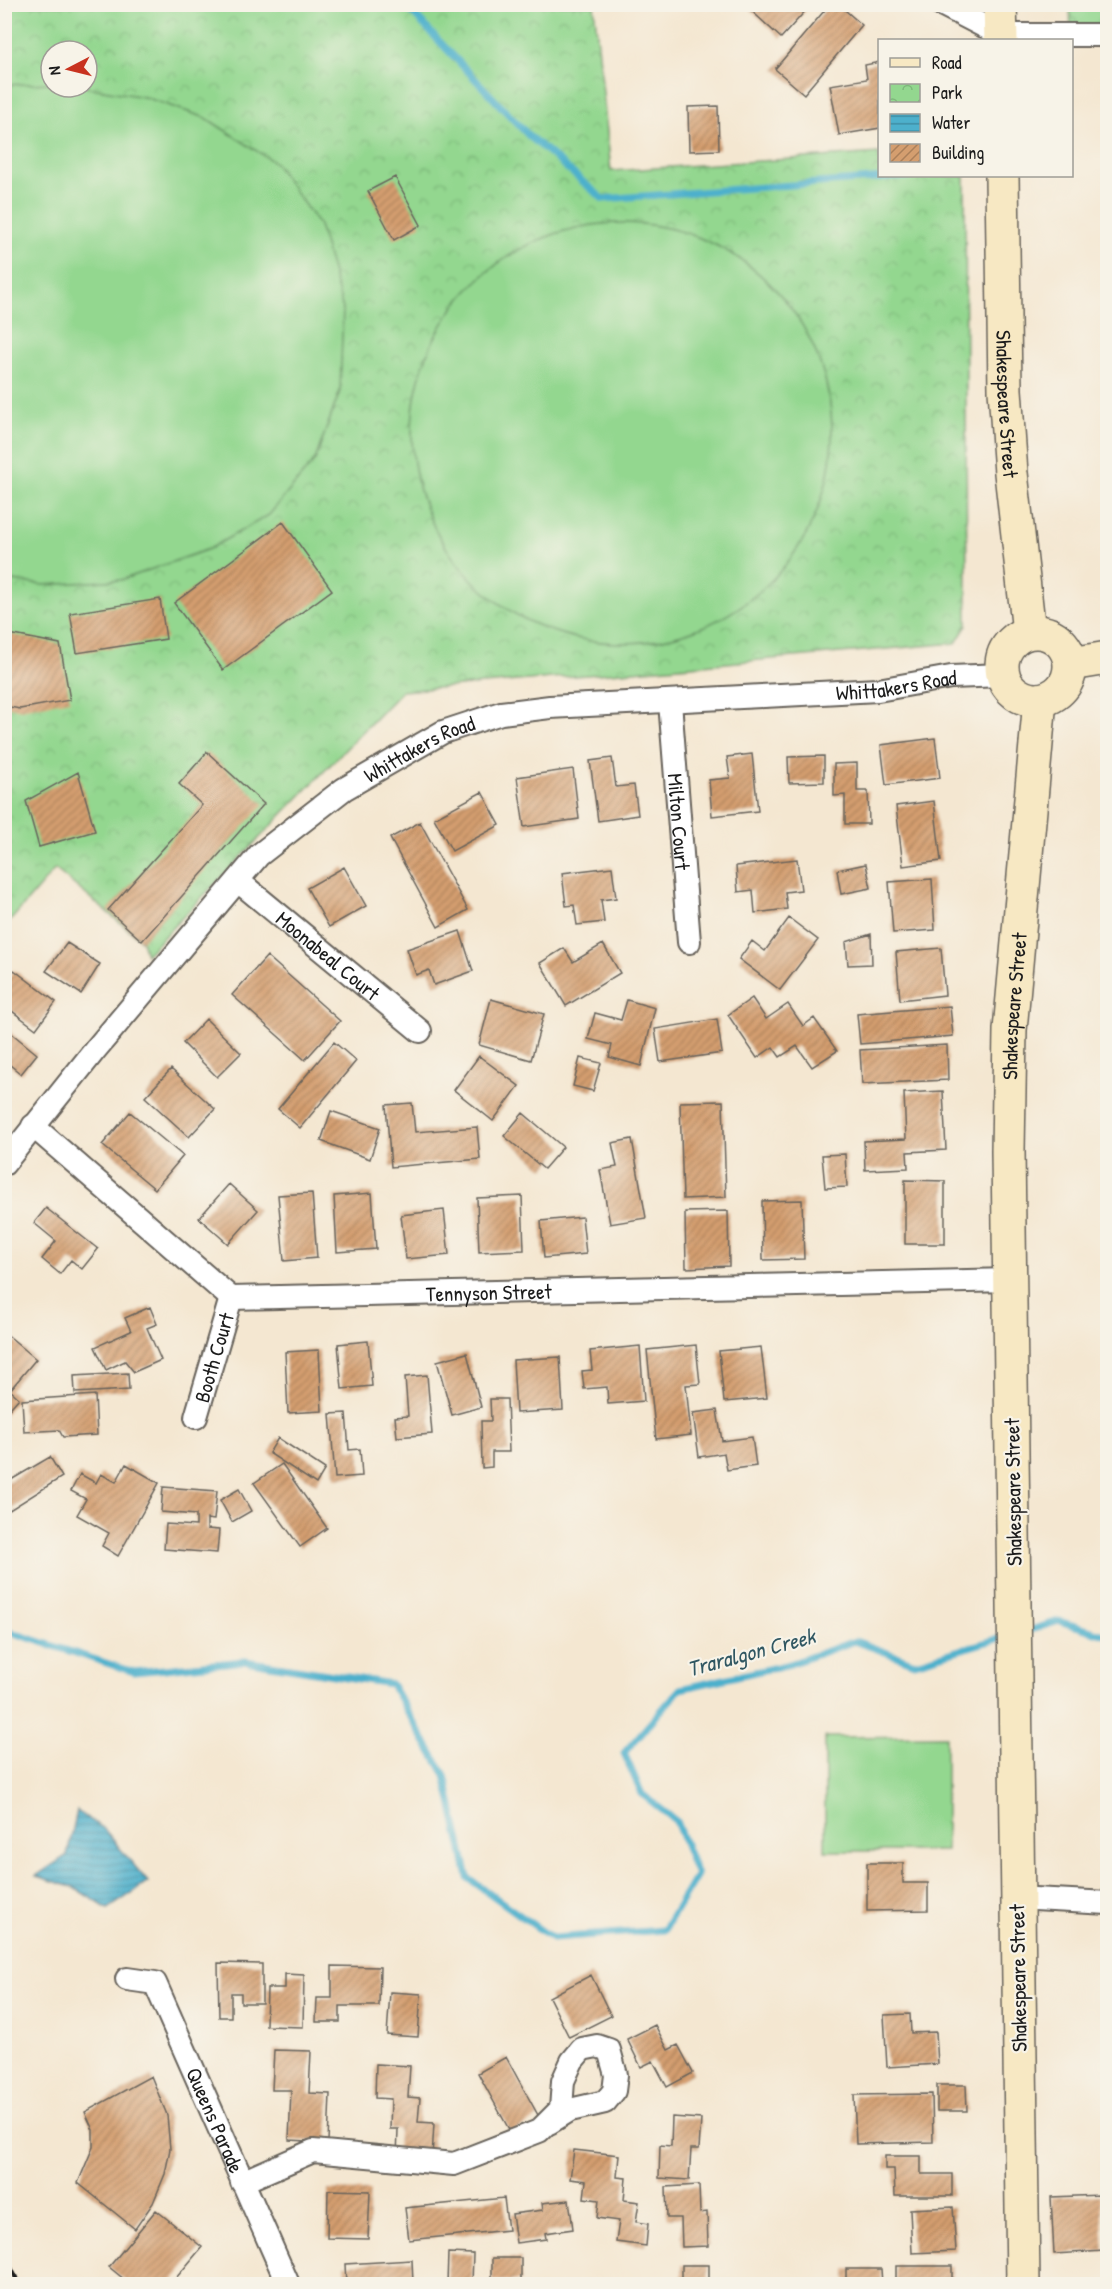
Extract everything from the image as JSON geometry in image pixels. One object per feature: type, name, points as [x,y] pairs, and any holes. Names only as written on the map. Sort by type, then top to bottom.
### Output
[{"type":"main road","name":"Shakespeare Street","points":[[1002,177],[1005,390],[1011,473],[1029,632]]},
{"type":"main road","points":[[1029,632],[1040,632],[1060,641],[1069,655],[1071,664],[1069,677],[1063,688],[1052,697],[1040,700],[1028,699],[1017,694],[1008,686],[1003,675],[1005,653],[1019,636],[1029,632]]},
{"type":"main road","points":[[1071,664],[1107,658]]},
{"type":"main road","name":"Shakespeare Street","points":[[1023,2284],[1016,1898],[1016,1681],[1008,1151],[1010,1030],[1040,700]]},
{"type":"street","points":[[941,4],[1001,27],[1107,35]]},
{"type":"street","name":"Whittakers Road","points":[[4,1164],[33,1126],[259,855],[344,789],[442,732],[501,713],[605,702],[670,702],[878,690],[951,677],[1003,675]]},
{"type":"street","name":"Milton Court","points":[[670,702],[689,942]]},
{"type":"street","name":"Moonabeal Court","points":[[238,881],[420,1030]]},
{"type":"street","points":[[33,1126],[231,1298]]},
{"type":"street","name":"Tennyson Street","points":[[231,1298],[1010,1280]]},
{"type":"street","name":"Booth Court","points":[[195,1417],[231,1298]]},
{"type":"street","points":[[1016,1898],[1107,1903]]},
{"type":"street","name":"Queens Parade","points":[[127,1979],[155,1983],[288,2284]]},
{"type":"street","points":[[242,2182],[313,2151],[454,2164],[539,2131],[549,2123]]},
{"type":"green space","points":[[5,5],[594,5],[611,171],[878,153],[878,177],[965,177],[967,625],[956,643],[402,691],[146,955],[142,941],[55,869],[5,927]]},
{"type":"green space","points":[[1070,5],[1107,5],[1107,35],[1071,35]]},
{"type":"green space","points":[[39,84],[39,99],[99,99],[99,89],[144,97],[206,118],[274,162],[319,225],[343,309],[340,391],[315,460],[269,515],[209,549],[121,580],[44,585],[5,580],[5,85]]},
{"type":"green space","points":[[622,223],[663,227],[702,239],[739,258],[771,284],[797,316],[816,353],[828,392],[832,433],[828,474],[816,513],[797,550],[771,582],[739,608],[702,627],[663,639],[622,643],[581,639],[542,627],[505,608],[473,582],[447,550],[428,513],[416,474],[412,433],[416,392],[428,353],[447,316],[473,284],[505,258],[542,239],[581,227]]},
{"type":"green space","points":[[946,1736],[946,1851],[825,1851],[825,1737]]},
{"type":"water","points":[[77,1811],[104,1829],[148,1882],[108,1909],[75,1888],[36,1876],[67,1855]]},
{"type":"building","points":[[744,4],[804,4],[808,8],[781,38]]},
{"type":"building","points":[[830,4],[838,4],[862,25],[804,94],[775,69]]},
{"type":"building","points":[[878,62],[878,128],[839,135],[830,85],[867,79],[865,65]]},
{"type":"building","points":[[718,106],[719,150],[689,151],[688,107]]},
{"type":"building","points":[[395,177],[421,225],[394,240],[368,191]]},
{"type":"building","points":[[283,522],[332,590],[223,670],[174,603]]},
{"type":"building","points":[[160,599],[166,639],[77,653],[70,613]]},
{"type":"building","points":[[4,633],[60,644],[70,700],[20,709],[4,706]]},
{"type":"building","points":[[935,738],[940,778],[886,785],[881,745]]},
{"type":"building","points":[[207,752],[264,804],[142,941],[108,910],[202,805],[179,784]]},
{"type":"building","points":[[752,754],[758,811],[712,816],[709,780],[730,778],[727,757]]},
{"type":"building","points":[[824,756],[824,782],[789,783],[788,757]]},
{"type":"building","points":[[612,758],[616,787],[634,785],[638,815],[598,821],[590,761]]},
{"type":"building","points":[[857,763],[857,791],[868,791],[869,824],[845,824],[845,795],[834,796],[834,764]]},
{"type":"building","points":[[573,769],[579,819],[524,827],[517,777]]},
{"type":"building","points":[[78,772],[95,831],[39,847],[26,801]]},
{"type":"building","points":[[482,792],[500,825],[452,851],[434,818]]},
{"type":"building","points":[[934,801],[941,861],[903,866],[896,806]]},
{"type":"building","points":[[420,822],[468,910],[438,927],[390,838]]},
{"type":"building","points":[[797,859],[801,890],[785,892],[787,909],[755,913],[753,890],[738,892],[736,866]]},
{"type":"building","points":[[866,864],[871,888],[841,894],[837,870]]},
{"type":"building","points":[[344,867],[366,906],[329,927],[307,888]]},
{"type":"building","points":[[612,867],[616,898],[601,900],[604,922],[577,925],[574,905],[566,906],[562,873]]},
{"type":"building","points":[[932,879],[935,930],[893,933],[889,882]]},
{"type":"building","points":[[789,918],[818,940],[780,990],[739,959],[752,941],[765,951]]},
{"type":"building","points":[[460,931],[473,971],[434,985],[429,970],[416,975],[407,949]]},
{"type":"building","points":[[871,934],[872,964],[848,965],[846,942]]},
{"type":"building","points":[[67,943],[100,964],[81,994],[46,971]]},
{"type":"building","points":[[603,944],[620,973],[566,1006],[540,963],[564,948],[573,962]]},
{"type":"building","points":[[941,948],[945,995],[900,1000],[896,952]]},
{"type":"building","points":[[267,956],[340,1021],[305,1060],[232,995]]},
{"type":"building","points":[[14,970],[56,1002],[36,1029],[4,1005],[4,983]]},
{"type":"building","points":[[752,998],[766,1019],[788,1004],[803,1026],[814,1018],[837,1051],[812,1067],[797,1046],[780,1057],[773,1047],[757,1058],[728,1015]]},
{"type":"building","points":[[491,999],[544,1014],[531,1060],[479,1045]]},
{"type":"building","points":[[627,1000],[655,1008],[641,1066],[609,1057],[612,1045],[588,1039],[595,1013],[621,1020]]},
{"type":"building","points":[[950,1006],[953,1036],[860,1044],[857,1014]]},
{"type":"building","points":[[206,1019],[241,1053],[217,1077],[183,1043]]},
{"type":"building","points":[[717,1019],[722,1053],[660,1062],[655,1029]]},
{"type":"building","points":[[4,1027],[37,1054],[21,1074],[4,1060]]},
{"type":"building","points":[[334,1042],[356,1061],[300,1128],[278,1109]]},
{"type":"building","points":[[947,1045],[948,1080],[862,1084],[860,1050]]},
{"type":"building","points":[[479,1056],[519,1086],[493,1121],[454,1090]]},
{"type":"building","points":[[580,1058],[601,1063],[593,1091],[573,1086]]},
{"type":"building","points":[[171,1069],[215,1109],[189,1137],[145,1097]]},
{"type":"building","points":[[943,1091],[946,1150],[907,1152],[908,1168],[865,1170],[864,1141],[906,1139],[904,1093]]},
{"type":"building","points":[[723,1101],[726,1197],[683,1199],[680,1102]]},
{"type":"building","points":[[412,1103],[415,1132],[477,1127],[480,1159],[391,1167],[386,1105]]},
{"type":"building","points":[[331,1111],[380,1128],[370,1159],[321,1141]]},
{"type":"building","points":[[130,1112],[183,1156],[155,1189],[102,1145]]},
{"type":"building","points":[[523,1113],[563,1147],[544,1169],[504,1136]]},
{"type":"building","points":[[632,1139],[646,1218],[610,1224],[600,1170],[617,1167],[612,1143]]},
{"type":"building","points":[[845,1154],[847,1187],[825,1188],[822,1155]]},
{"type":"building","points":[[905,1180],[945,1181],[945,1244],[905,1244]]},
{"type":"building","points":[[229,1184],[258,1210],[228,1244],[199,1218]]},
{"type":"building","points":[[312,1193],[317,1258],[284,1261],[278,1195]]},
{"type":"building","points":[[372,1193],[376,1249],[337,1252],[334,1196]]},
{"type":"building","points":[[522,1196],[524,1250],[479,1252],[477,1198]]},
{"type":"building","points":[[802,1200],[804,1259],[763,1260],[762,1201]]},
{"type":"building","points":[[46,1208],[98,1249],[82,1269],[71,1260],[60,1274],[42,1259],[56,1241],[34,1223]]},
{"type":"building","points":[[444,1210],[449,1255],[406,1259],[401,1215]]},
{"type":"building","points":[[728,1211],[729,1266],[686,1268],[685,1212]]},
{"type":"building","points":[[582,1217],[586,1254],[544,1258],[541,1221]]},
{"type":"building","points":[[150,1307],[157,1324],[147,1328],[161,1360],[134,1372],[125,1361],[106,1370],[95,1347],[131,1331],[125,1318]]},
{"type":"building","points":[[4,1332],[36,1359],[10,1390],[19,1398],[4,1415]]},
{"type":"building","points":[[368,1341],[372,1386],[342,1389],[338,1344]]},
{"type":"building","points":[[696,1345],[700,1384],[686,1385],[691,1435],[656,1439],[647,1350]]},
{"type":"building","points":[[640,1346],[644,1401],[608,1404],[607,1387],[584,1389],[582,1371],[592,1370],[590,1351]]},
{"type":"building","points":[[761,1347],[767,1398],[724,1402],[719,1351]]},
{"type":"building","points":[[319,1350],[322,1411],[288,1413],[285,1352]]},
{"type":"building","points":[[467,1353],[481,1407],[452,1415],[437,1361]]},
{"type":"building","points":[[560,1357],[563,1410],[516,1413],[513,1360]]},
{"type":"building","points":[[128,1373],[129,1390],[75,1393],[74,1376]]},
{"type":"building","points":[[427,1375],[432,1434],[397,1437],[395,1417],[408,1416],[405,1377]]},
{"type":"building","points":[[95,1395],[97,1435],[63,1437],[59,1430],[24,1432],[22,1400]]},
{"type":"building","points":[[490,1399],[507,1399],[509,1452],[492,1452],[492,1467],[482,1468],[481,1421],[491,1421]]},
{"type":"building","points":[[717,1410],[722,1441],[752,1437],[756,1466],[727,1470],[724,1453],[699,1457],[693,1413]]},
{"type":"building","points":[[346,1413],[349,1450],[360,1449],[362,1476],[335,1478],[330,1414]]},
{"type":"building","points":[[278,1438],[325,1469],[316,1484],[269,1453]]},
{"type":"building","points":[[50,1457],[62,1477],[8,1511],[4,1505],[4,1484]]},
{"type":"building","points":[[126,1464],[159,1483],[118,1556],[102,1546],[109,1533],[77,1515],[86,1499],[71,1491],[80,1474],[96,1483],[101,1474],[116,1482]]},
{"type":"building","points":[[282,1464],[327,1528],[300,1547],[254,1483]]},
{"type":"building","points":[[163,1487],[217,1491],[214,1520],[207,1519],[207,1529],[219,1530],[217,1553],[164,1549],[166,1524],[196,1526],[196,1515],[161,1512]]},
{"type":"building","points":[[239,1489],[251,1511],[232,1522],[220,1500]]},
{"type":"building","points":[[867,1863],[903,1863],[903,1883],[928,1883],[928,1910],[867,1911]]},
{"type":"building","points":[[218,1963],[262,1964],[262,2003],[241,2003],[241,1993],[231,1993],[231,2017],[219,2017]]},
{"type":"building","points":[[332,1966],[380,1967],[379,2006],[340,2006],[340,2022],[316,2022],[317,1998],[332,1998]]},
{"type":"building","points":[[285,1974],[304,1975],[303,2027],[266,2026],[267,1988],[285,1988]]},
{"type":"building","points":[[591,1975],[611,2016],[569,2037],[549,1997]]},
{"type":"building","points":[[390,1992],[421,1994],[418,2037],[387,2035]]},
{"type":"building","points":[[910,2014],[911,2033],[936,2032],[938,2064],[887,2067],[884,2015]]},
{"type":"building","points":[[655,2025],[668,2050],[678,2045],[693,2073],[667,2087],[653,2061],[641,2067],[627,2039]]},
{"type":"building","points":[[274,2050],[311,2051],[309,2093],[330,2094],[328,2142],[289,2140],[291,2090],[272,2090]]},
{"type":"building","points":[[506,2057],[539,2117],[511,2133],[478,2073]]},
{"type":"building","points":[[376,2064],[410,2066],[408,2097],[420,2098],[418,2122],[434,2123],[432,2158],[397,2157],[398,2129],[390,2129],[391,2099],[375,2098]]},
{"type":"building","points":[[151,2076],[167,2115],[170,2149],[165,2174],[153,2203],[135,2229],[78,2183],[93,2147],[93,2130],[85,2112]]},
{"type":"building","points":[[937,2085],[966,2085],[967,2111],[937,2111]]},
{"type":"building","points":[[932,2094],[933,2142],[856,2144],[854,2095]]},
{"type":"building","points":[[672,2117],[701,2119],[699,2149],[691,2149],[689,2180],[659,2178],[660,2145],[671,2146]]},
{"type":"building","points":[[574,2150],[619,2155],[617,2177],[626,2178],[624,2200],[639,2202],[636,2222],[648,2224],[646,2246],[616,2242],[619,2221],[597,2218],[599,2200],[584,2198],[586,2181],[570,2179]]},
{"type":"building","points":[[885,2156],[921,2156],[921,2174],[952,2174],[952,2196],[895,2196],[894,2169],[885,2169]]},
{"type":"building","points":[[699,2185],[700,2213],[707,2212],[708,2246],[682,2247],[681,2218],[667,2218],[666,2187]]},
{"type":"building","points":[[328,2190],[370,2191],[368,2239],[327,2238]]},
{"type":"building","points":[[1101,2195],[1104,2251],[1054,2254],[1051,2197]]},
{"type":"building","points":[[504,2198],[508,2230],[409,2240],[405,2208]]},
{"type":"building","points":[[569,2200],[573,2229],[545,2233],[546,2239],[516,2243],[512,2214],[543,2210],[542,2203]]},
{"type":"building","points":[[953,2207],[956,2251],[912,2253],[910,2209]]},
{"type":"building","points":[[156,2210],[202,2247],[171,2284],[130,2284],[109,2267]]},
{"type":"building","points":[[448,2253],[473,2254],[472,2284],[447,2284]]},
{"type":"building","points":[[492,2258],[521,2258],[521,2281],[492,2281]]},
{"type":"building","points":[[412,2260],[413,2284],[346,2284],[345,2264]]},
{"type":"building","points":[[682,2265],[709,2265],[709,2284],[682,2284]]},
{"type":"building","points":[[896,2266],[952,2266],[952,2284],[896,2284]]},
{"type":"building","points":[[846,2269],[881,2269],[882,2284],[846,2284]]},
{"type":"waterway","points":[[404,4],[529,136],[603,199],[899,177]]},
{"type":"waterway","name":"Traralgon Creek","points":[[1024,1632],[1059,1621],[1108,1636]]},
{"type":"waterway","name":"Traralgon Creek","points":[[4,1630],[134,1672],[245,1661],[391,1684],[445,1775],[468,1878],[552,1938],[664,1930],[697,1875],[676,1821],[642,1794],[624,1753],[680,1689],[790,1664],[855,1641],[915,1663],[1004,1637]]},
{"type":"railway","points":[[4,2254],[19,2284]]}]
